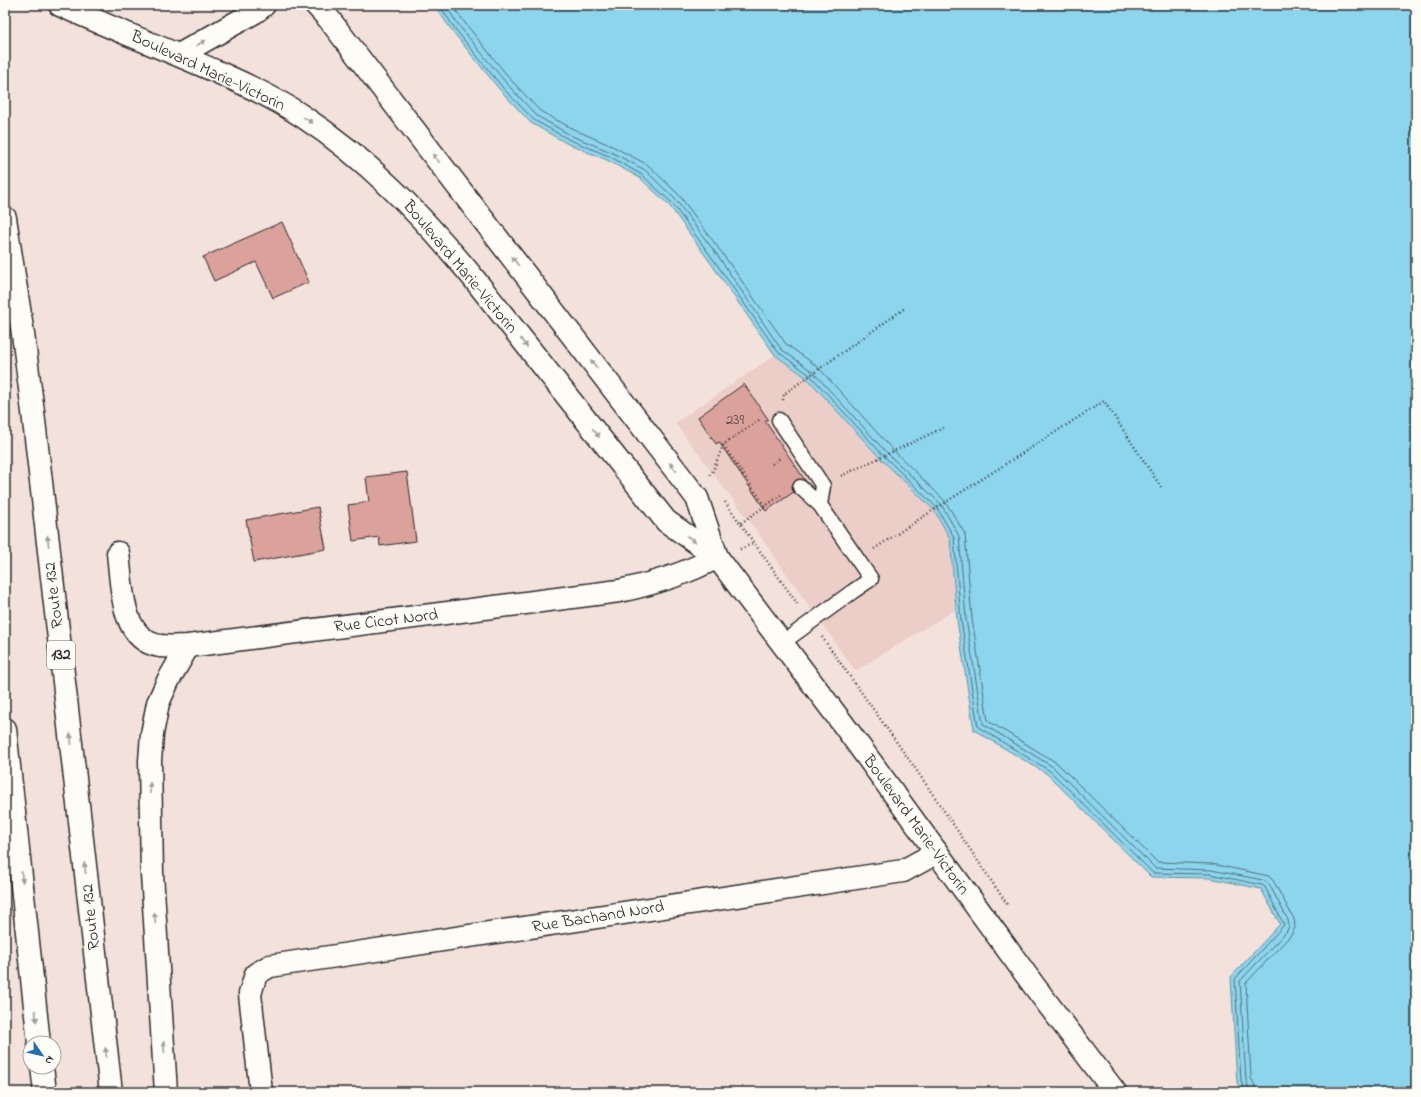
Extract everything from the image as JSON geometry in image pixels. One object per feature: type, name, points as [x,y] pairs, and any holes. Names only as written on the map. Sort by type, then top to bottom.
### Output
[{"type":"main road","name":"Boulevard Marie-Victorin","points":[[60,5],[179,55],[243,84],[301,115],[356,156],[385,181],[411,207],[452,252],[666,521],[717,557],[936,851],[1035,987],[1115,1092]]},
{"type":"main road","points":[[179,55],[255,12],[264,5]]},
{"type":"main road","name":"Boulevard Marie-Victorin","points":[[316,5],[329,19],[697,498],[717,557]]},
{"type":"main road","name":"Route 132","points":[[5,218],[23,334],[33,412],[110,1092]]},
{"type":"main road","name":"Rue Cicot Nord","points":[[118,553],[126,614],[130,625],[144,639],[160,646],[188,646],[619,591],[653,583],[688,572],[717,557]]},
{"type":"main road","points":[[166,1092],[152,874],[150,761],[152,734],[158,703],[168,681],[188,646]]},
{"type":"main road","points":[[5,729],[38,1035]]},
{"type":"main road","name":"Rue Bachand Nord","points":[[261,1092],[250,994],[256,974],[270,966],[903,871],[936,851]]},
{"type":"main road","points":[[43,1075],[45,1092]]},
{"type":"lane","points":[[779,420],[823,486],[820,505]]},
{"type":"lane","points":[[782,643],[871,579],[820,505],[800,487]]},
{"type":"path","points":[[784,394],[905,308]]},
{"type":"path","points":[[858,560],[1104,401],[1161,487]]},
{"type":"path","points":[[707,478],[712,474],[723,445],[764,417]]},
{"type":"path","points":[[759,420],[763,426]]},
{"type":"path","points":[[741,427],[743,431]]},
{"type":"path","points":[[843,475],[945,427]]},
{"type":"path","points":[[723,445],[765,506]]},
{"type":"path","points":[[772,464],[784,455]]},
{"type":"path","points":[[741,523],[783,494]]},
{"type":"path","name":"Boulevard Marie-Victorin","points":[[822,636],[924,781],[1009,908]]},
{"type":"shaded area","points":[[775,355],[807,378],[880,458],[934,510],[950,537],[956,609],[855,671],[753,526],[675,423]]},
{"type":"water","points":[[434,5],[1416,5],[1416,1092],[1242,1092],[1237,1083],[1231,977],[1280,924],[1261,889],[1210,878],[1151,877],[1047,774],[974,730],[957,620],[950,538],[934,510],[880,458],[807,378],[775,355],[669,205],[640,178],[607,160],[568,144],[531,123],[500,90],[453,32]]},
{"type":"building","points":[[282,222],[309,282],[273,298],[256,262],[214,281],[203,257]]},
{"type":"building","points":[[744,384],[768,419],[765,421],[807,483],[766,511],[719,442],[716,444],[698,417]]},
{"type":"building","points":[[407,472],[416,541],[380,546],[379,537],[353,541],[348,505],[369,502],[366,477]]},
{"type":"building","points":[[318,507],[326,549],[254,562],[246,520]]}]
